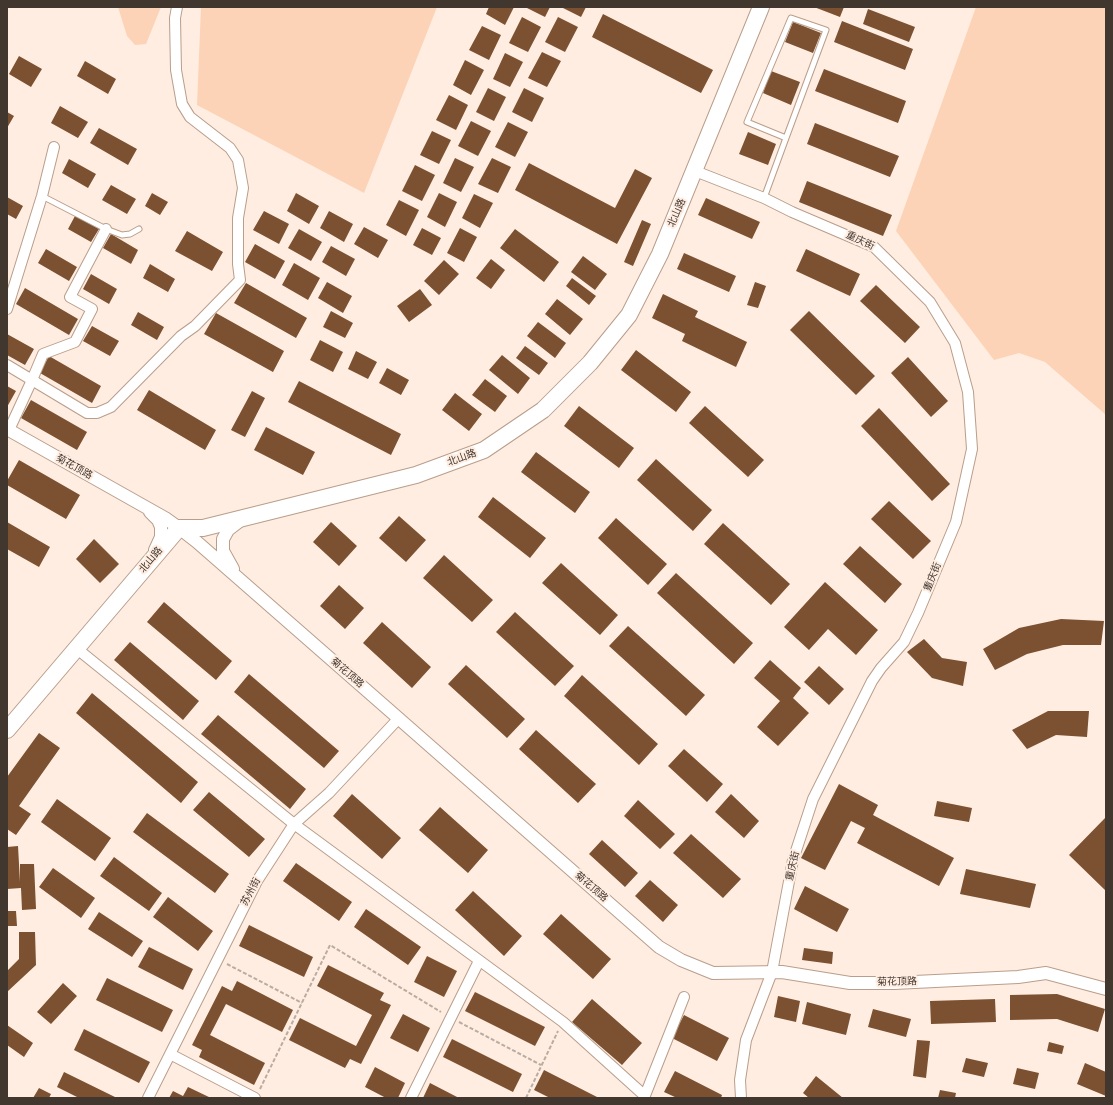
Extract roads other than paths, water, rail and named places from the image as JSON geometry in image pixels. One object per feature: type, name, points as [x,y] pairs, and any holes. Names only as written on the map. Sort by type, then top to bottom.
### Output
[{"type":"main road","name":"北山路","points":[[7,730],[179,528],[203,528],[416,475],[484,450],[544,410],[590,363],[630,315],[660,254],[761,7]]},
{"type":"street","points":[[7,365],[87,413],[97,413],[111,408],[181,336],[195,326],[240,280],[238,264],[238,218],[243,188],[238,160],[230,148],[190,117],[182,104],[176,70],[175,18],[177,7]]},
{"type":"street","points":[[7,309],[42,196],[54,147]]},
{"type":"street","name":"重庆街","points":[[695,170],[764,198],[792,212],[874,247],[930,302],[955,344],[968,392],[972,448],[956,522],[918,613],[904,642],[881,668],[872,681],[814,799],[793,860],[772,972],[746,1040],[740,1080],[741,1098]]},
{"type":"street","points":[[8,430],[43,354],[75,342],[92,309],[70,297],[106,229]]},
{"type":"street","name":"菊花顶路","points":[[8,430],[166,518],[179,528],[399,718],[659,947],[681,960],[713,972],[782,972],[850,983],[894,983],[1018,977],[1046,973],[1106,989]]},
{"type":"street","points":[[142,505],[158,520],[161,527],[162,537],[148,564]]},
{"type":"street","points":[[237,577],[223,551],[223,539],[228,530],[245,517]]},
{"type":"street","points":[[76,648],[294,824],[563,1022],[644,1097],[684,997]]},
{"type":"street","name":"苏州街","points":[[148,1098],[257,881],[294,824],[329,794],[399,718]]},
{"type":"street","points":[[411,1098],[479,961]]},
{"type":"street","points":[[170,1054],[257,1095]]},
{"type":"lane","points":[[764,198],[826,30],[791,18],[747,122],[786,138]]},
{"type":"lane","points":[[42,196],[106,229],[122,235],[130,234],[139,229]]}]
